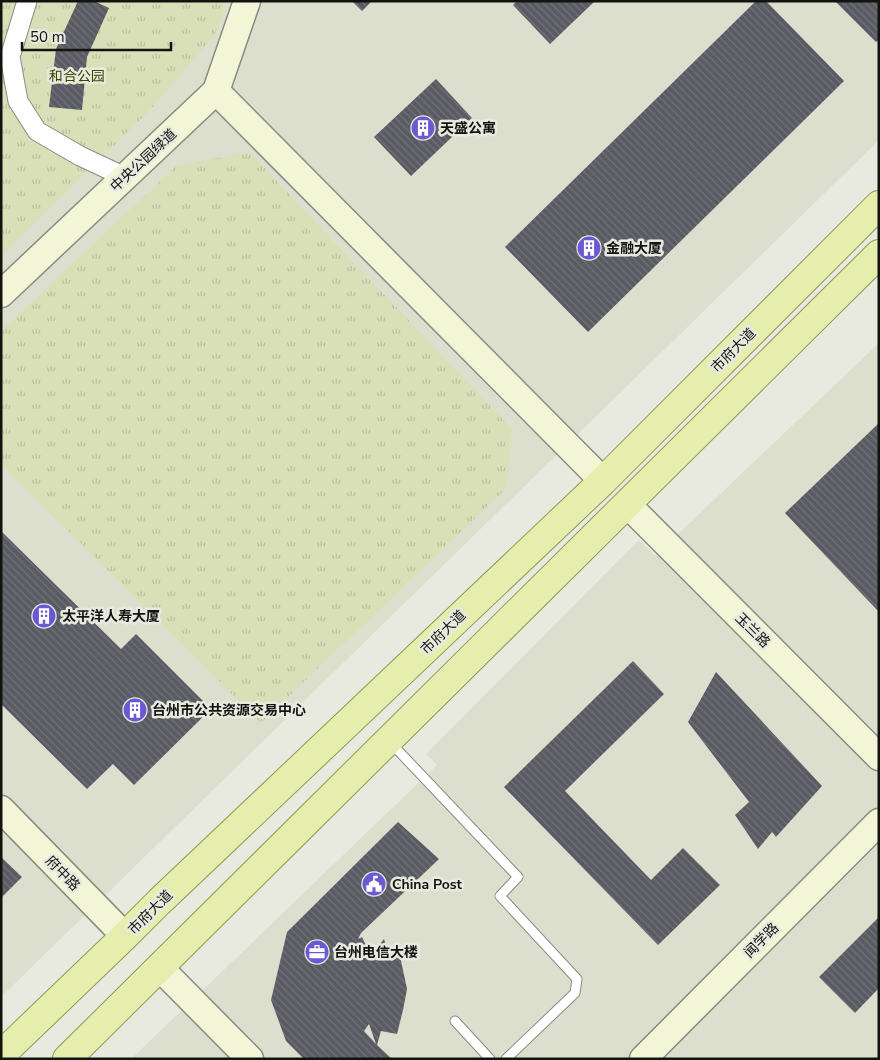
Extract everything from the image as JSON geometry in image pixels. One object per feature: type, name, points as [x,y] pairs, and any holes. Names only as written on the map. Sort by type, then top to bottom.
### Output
[{"type":"main road","name":"市府大道","points":[[1,1055],[159,902],[603,480],[879,204]]},
{"type":"main road","points":[[67,1059],[879,254]]},
{"type":"street","points":[[27,1],[10,57],[18,101],[36,131],[80,156],[125,177]]},
{"type":"street","name":"中央公园绿道","points":[[1,294],[216,91],[247,1]]},
{"type":"street","points":[[216,91],[603,480]]},
{"type":"street","name":"玉兰路","points":[[627,504],[879,756]]},
{"type":"street","name":"府中路","points":[[1,809],[125,936]]},
{"type":"street","name":"闻学路","points":[[642,1059],[879,822]]},
{"type":"street","points":[[160,968],[250,1059]]},
{"type":"lane","points":[[388,740],[518,877],[500,896],[577,979],[576,992],[506,1059]]},
{"type":"lane","points":[[455,1021],[490,1059]]},
{"type":"shaded area","points":[[1,1],[879,1],[879,140],[1,997]]},
{"type":"shaded area","points":[[879,343],[879,1059],[131,1059],[437,765],[426,754],[639,540],[655,556]]},
{"type":"green space","name":"和合公园","points":[[1,1],[226,1],[215,35],[150,110],[1,256]]},
{"type":"green space","points":[[249,152],[512,429],[507,488],[261,723],[1,464],[1,331],[176,166]]},
{"type":"building","points":[[78,1],[94,1],[109,8],[87,57],[82,110],[49,107],[56,49]]},
{"type":"building","points":[[352,1],[372,1],[362,11]]},
{"type":"building","points":[[517,1],[595,1],[550,44],[513,5]]},
{"type":"building","points":[[756,1],[766,1],[844,81],[588,332],[505,247]]},
{"type":"building","points":[[835,1],[879,1],[879,40],[876,42]]},
{"type":"building","name":"天盛公寓","points":[[436,79],[472,118],[411,176],[374,137]]},
{"type":"building","points":[[879,423],[879,612],[785,513]]},
{"type":"building","name":"太平洋人寿大厦","points":[[1,531],[121,649],[136,634],[211,709],[134,785],[113,764],[87,789],[1,704]]},
{"type":"building","points":[[633,661],[664,694],[565,791],[651,880],[683,848],[720,885],[658,945],[504,787]]},
{"type":"building","points":[[716,672],[822,786],[776,837],[772,832],[758,849],[735,815],[749,802],[688,722]]},
{"type":"building","name":"台州电信大楼","points":[[398,822],[439,859],[361,933],[358,939],[362,937],[371,956],[384,939],[390,958],[400,956],[407,989],[397,1034],[381,1031],[377,1045],[392,1059],[304,1059],[286,1041],[271,1000],[287,932]],"holes":[[[369,1024],[376,1044],[364,1031]]]},
{"type":"building","points":[[1,857],[22,877],[1,898]]},
{"type":"building","points":[[879,917],[879,988],[855,1013],[819,977]]},
{"type":"place","name":"天盛公寓","points":[[423,128]]},
{"type":"place","name":"金融大厦","points":[[589,248]]},
{"type":"place","name":"太平洋人寿大厦","points":[[44,616]]},
{"type":"place","name":"台州市公共资源交易中心","points":[[135,710]]},
{"type":"place","name":"China Post","points":[[374,884]]},
{"type":"place","name":"台州电信大楼","points":[[317,952]]}]
